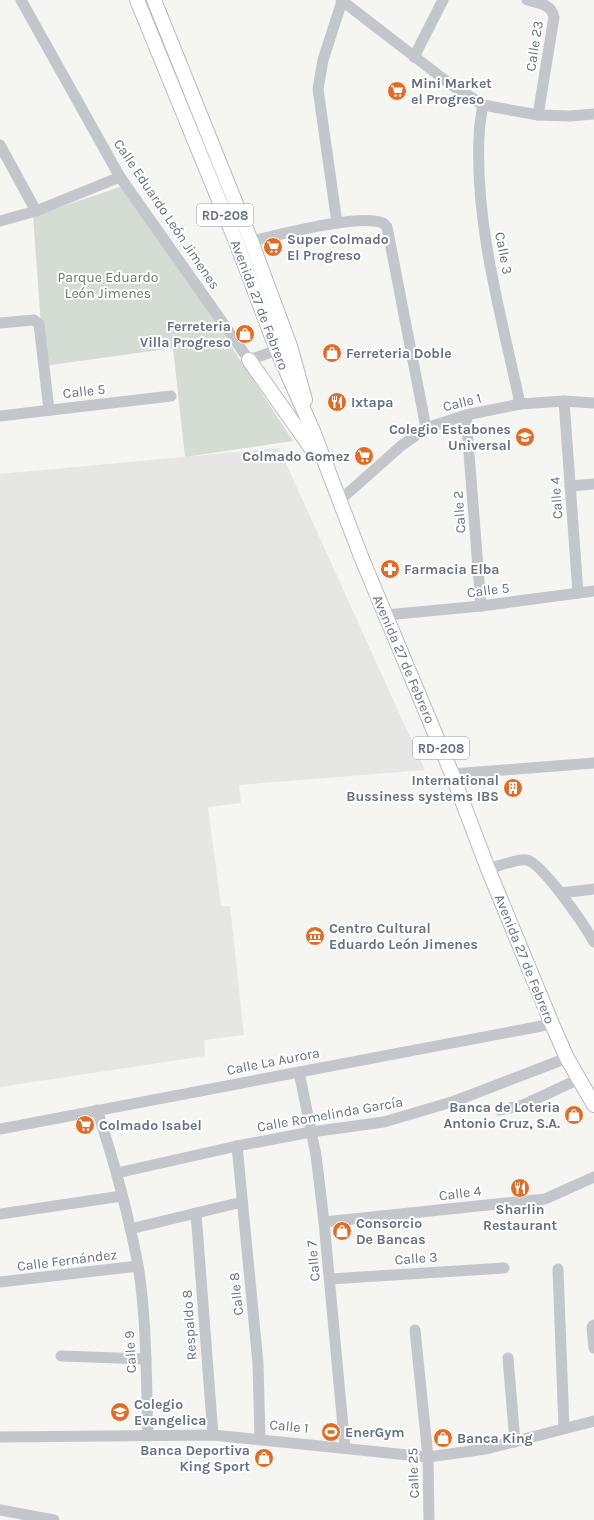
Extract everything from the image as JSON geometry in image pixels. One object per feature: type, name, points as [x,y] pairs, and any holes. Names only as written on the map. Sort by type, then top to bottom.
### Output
[{"type":"main road","name":"Avenida 27 de Febrero","points":[[136,0],[237,244],[277,350],[313,431],[339,500],[452,774],[488,869],[552,1024],[567,1058],[594,1105]]},
{"type":"main road","name":"Avenida 27 de Febrero","points":[[154,0],[251,241],[290,346],[299,373],[313,431]]},
{"type":"main road","points":[[249,360],[328,472]]},
{"type":"street","name":"Calle Eduardo León Jimenes","points":[[21,0],[120,177],[249,360]]},
{"type":"street","points":[[414,57],[443,0]]},
{"type":"street","name":"Calle 23","points":[[527,0],[548,6],[553,10],[554,17],[538,115]]},
{"type":"street","points":[[337,223],[318,89],[324,60],[342,1],[450,84],[483,105],[538,115],[570,116],[594,114]]},
{"type":"street","name":"Calle 3","points":[[483,105],[479,138],[480,187],[485,238],[520,404]]},
{"type":"street","points":[[0,144],[36,211]]},
{"type":"street","points":[[0,221],[36,211],[120,177]]},
{"type":"street","points":[[251,241],[337,223],[377,220],[383,222],[387,227],[426,428]]},
{"type":"street","points":[[0,323],[34,320],[39,324],[48,410]]},
{"type":"street","points":[[249,360],[290,346]]},
{"type":"street","name":"Calle 5","points":[[0,416],[171,396]]},
{"type":"street","name":"Calle 1","points":[[339,500],[401,446],[426,428],[466,415],[520,404],[564,401],[594,403]]},
{"type":"street","name":"Calle 4","points":[[564,401],[578,593]]},
{"type":"street","name":"Calle 2","points":[[466,415],[481,606]]},
{"type":"street","points":[[570,486],[594,484]]},
{"type":"street","name":"Calle 5","points":[[386,615],[481,606],[594,591]]},
{"type":"street","points":[[452,774],[594,763]]},
{"type":"street","points":[[488,869],[527,860],[561,893],[594,942]]},
{"type":"street","points":[[561,893],[594,889]]},
{"type":"street","name":"Calle La Aurora","points":[[0,1129],[552,1024]]},
{"type":"street","name":"Calle Romelinda García","points":[[117,1172],[237,1146],[311,1132],[396,1119],[455,1101],[567,1058]]},
{"type":"street","name":"Calle 7","points":[[299,1072],[316,1156],[330,1279],[345,1448]]},
{"type":"street","points":[[500,1110],[523,1105],[579,1079]]},
{"type":"street","points":[[97,1110],[117,1172],[130,1229],[242,1202]]},
{"type":"street","name":"Calle 8","points":[[237,1146],[258,1362],[260,1439]]},
{"type":"street","name":"Calle 4","points":[[324,1222],[545,1198],[594,1178]]},
{"type":"street","points":[[0,1214],[122,1196]]},
{"type":"street","name":"Respaldo 8","points":[[196,1213],[213,1435]]},
{"type":"street","name":"Calle 9","points":[[130,1229],[138,1266],[142,1304],[146,1359],[148,1435]]},
{"type":"street","name":"Calle Fernández","points":[[0,1282],[138,1266]]},
{"type":"street","name":"Calle 3","points":[[330,1279],[504,1268]]},
{"type":"street","points":[[558,1269],[564,1428]]},
{"type":"street","points":[[594,1325],[592,1327],[591,1337],[594,1348]]},
{"type":"street","name":"Calle 25","points":[[415,1330],[428,1457],[429,1520]]},
{"type":"street","points":[[61,1356],[146,1359]]},
{"type":"street","points":[[508,1358],[515,1442]]},
{"type":"street","name":"Calle 1","points":[[0,1437],[213,1435],[428,1457],[486,1449],[594,1421]]},
{"type":"street","points":[[0,1510],[54,1520]]},
{"type":"shaded area","points":[[279,448],[425,770],[239,785],[241,803],[208,807],[221,906],[230,906],[244,1035],[204,1040],[205,1056],[0,1087],[0,474]]},
{"type":"green space","name":"Parque Eduardo León Jimenes","points":[[126,185],[293,441],[185,457],[173,348],[44,366],[33,216]]},
{"type":"place","name":"Mini Market el Progreso","points":[[397,91]]},
{"type":"place","name":"Super Colmado El Progreso","points":[[273,247]]},
{"type":"place","name":"Ferreteria Villa Progreso","points":[[245,334]]},
{"type":"place","name":"Ferreteria Doble","points":[[332,353]]},
{"type":"place","name":"Ixtapa","points":[[337,402]]},
{"type":"place","name":"Colegio Estabones Universal","points":[[525,437]]},
{"type":"place","name":"Colmado Gomez","points":[[364,456]]},
{"type":"place","name":"Farmacia Elba","points":[[390,569]]},
{"type":"place","name":"International Bussiness systems IBS","points":[[513,788]]},
{"type":"place","name":"Centro Cultural Eduardo León Jimenes","points":[[315,936]]},
{"type":"place","name":"Banca de Loteria Antonio Cruz, S.A.","points":[[574,1115]]},
{"type":"place","name":"Colmado Isabel","points":[[85,1125]]},
{"type":"place","name":"Sharlin Restaurant","points":[[520,1188]]},
{"type":"place","name":"Consorcio De Bancas","points":[[342,1231]]},
{"type":"place","name":"Colegio Evangelica","points":[[120,1412]]},
{"type":"place","name":"EnerGym","points":[[331,1432]]},
{"type":"place","name":"Banca King","points":[[443,1438]]},
{"type":"place","name":"Banca Deportiva King Sport","points":[[264,1458]]}]
